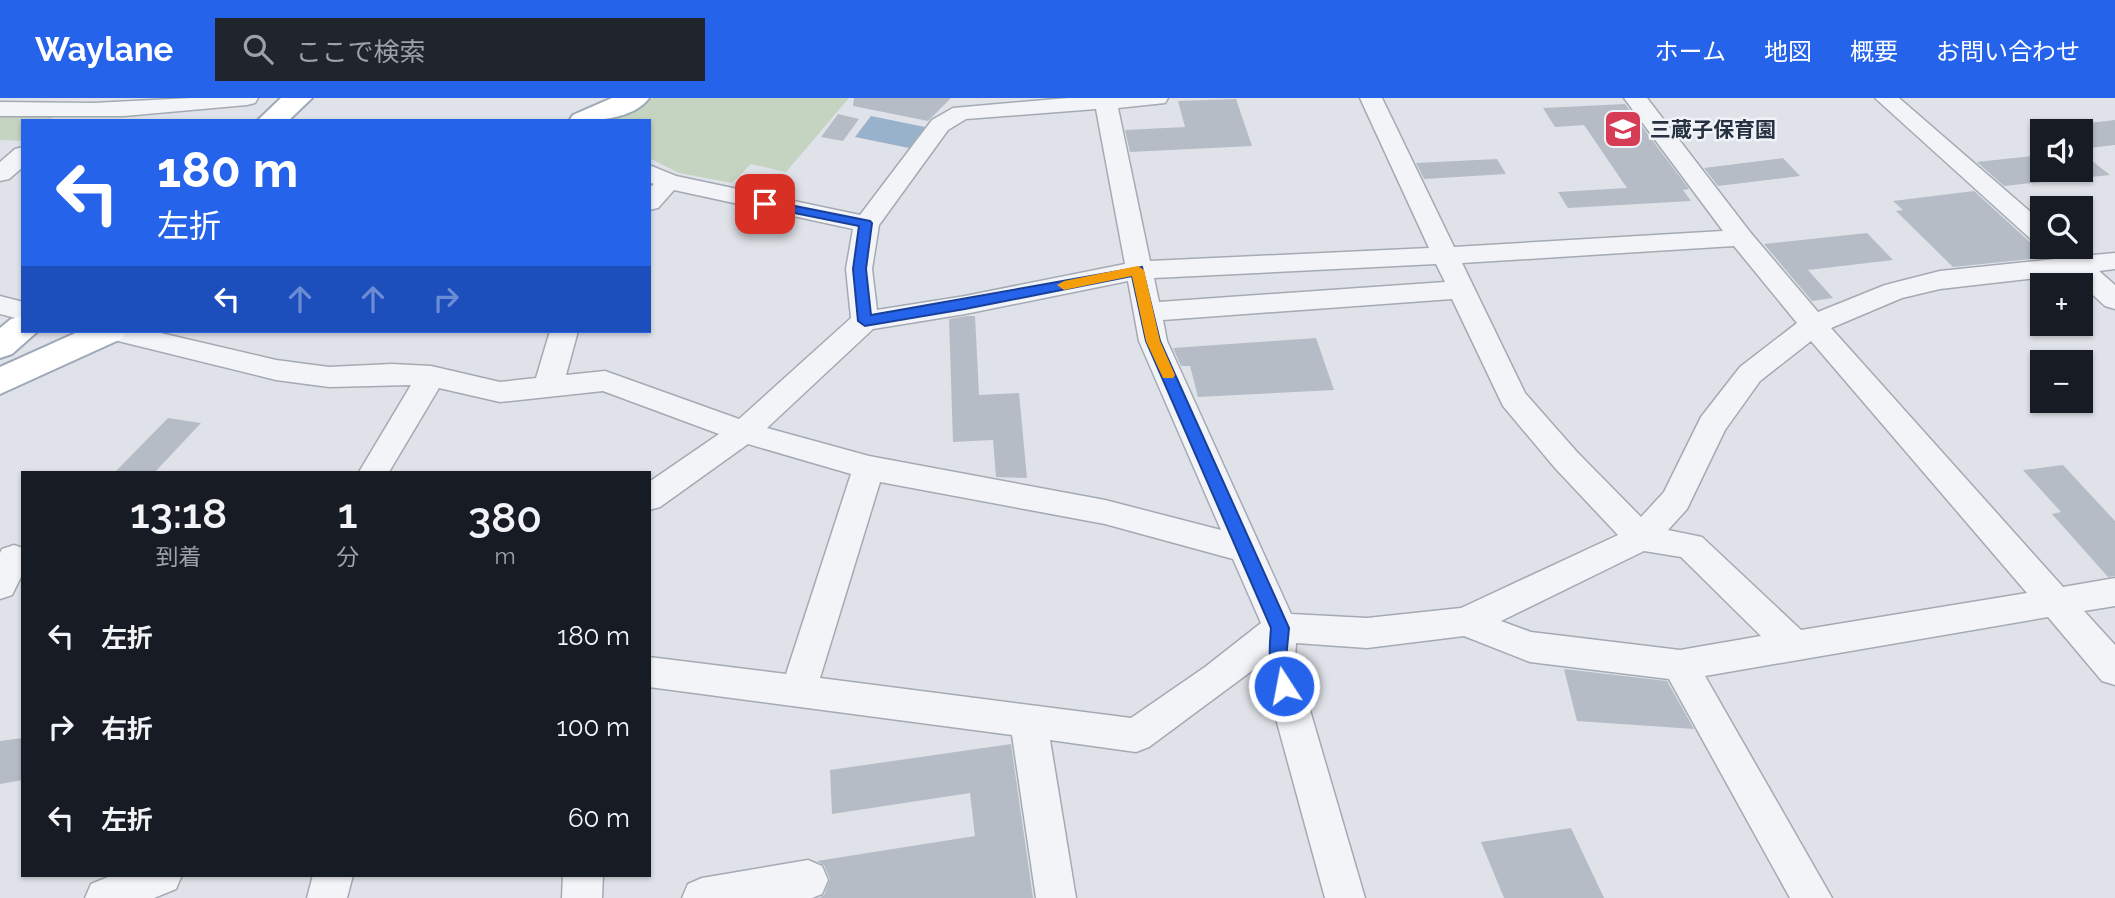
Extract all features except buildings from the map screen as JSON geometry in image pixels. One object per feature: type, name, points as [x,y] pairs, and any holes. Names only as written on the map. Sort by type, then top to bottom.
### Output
[{"type":"main road","points":[[273,119],[298,98]]},
{"type":"main road","points":[[588,119],[635,98]]},
{"type":"main road","points":[[0,346],[21,329]]},
{"type":"main road","points":[[0,382],[108,333]]},
{"type":"street","points":[[0,109],[182,108],[247,98]]},
{"type":"street","points":[[865,321],[859,269],[866,223],[940,125],[961,113],[1106,99],[1157,98]]},
{"type":"street","points":[[1371,98],[1513,399],[1566,460],[1641,538],[1690,546],[1791,644]]},
{"type":"street","points":[[1635,98],[1741,239],[2115,670]]},
{"type":"street","points":[[1886,98],[2030,224]]},
{"type":"street","points":[[1106,99],[1153,341],[1280,628],[1277,659],[1345,898]]},
{"type":"street","points":[[0,174],[21,156]]},
{"type":"street","points":[[651,198],[659,177],[789,209],[866,223]]},
{"type":"street","points":[[651,497],[744,432],[865,321],[965,305],[1138,270],[1298,265],[1741,239]]},
{"type":"street","points":[[2069,259],[2115,299]]},
{"type":"street","points":[[651,672],[1136,735],[1218,678],[1280,628],[1367,633],[1465,622],[1641,538],[1676,500],[1712,425],[1750,374],[1814,325],[1894,291],[1940,281],[2115,261]]},
{"type":"street","points":[[1298,265],[1307,301]]},
{"type":"street","points":[[1147,312],[1460,290]]},
{"type":"street","points":[[0,305],[21,310]]},
{"type":"street","points":[[120,333],[276,370],[329,377],[392,374],[431,376],[500,392],[604,381],[744,432],[869,468],[1105,512],[1243,549]]},
{"type":"street","points":[[548,387],[563,333]]},
{"type":"street","points":[[375,471],[431,376]]},
{"type":"street","points":[[799,690],[869,468]]},
{"type":"street","points":[[1465,622],[1530,647],[1680,665],[1791,644],[2115,592]]},
{"type":"street","points":[[1680,665],[1812,898]]},
{"type":"street","points":[[1028,721],[1056,898]]},
{"type":"street","points":[[104,898],[114,877]]},
{"type":"street","points":[[104,898],[157,877]]},
{"type":"street","points":[[327,898],[332,877]]},
{"type":"street","points":[[582,898],[583,877]]},
{"type":"street","points":[[702,898],[808,880]]},
{"type":"green space","points":[[653,98],[849,98],[786,172],[751,164],[732,183],[679,173],[651,159],[651,119],[606,119]]},
{"type":"green space","points":[[0,113],[54,114],[52,119],[21,119],[21,141],[0,140]]},
{"type":"water","points":[[871,116],[925,127],[909,148],[855,137]]},
{"type":"slow traffic","points":[[1064,285],[1138,270],[1153,341],[1168,375]]},
{"type":"place","name":"三蔵子保育園","points":[[1623,129]]},
{"type":"route","points":[[765,204],[866,223],[859,269],[865,321],[965,305],[1138,270],[1153,341],[1280,628],[1277,659],[1284,686]]}]
